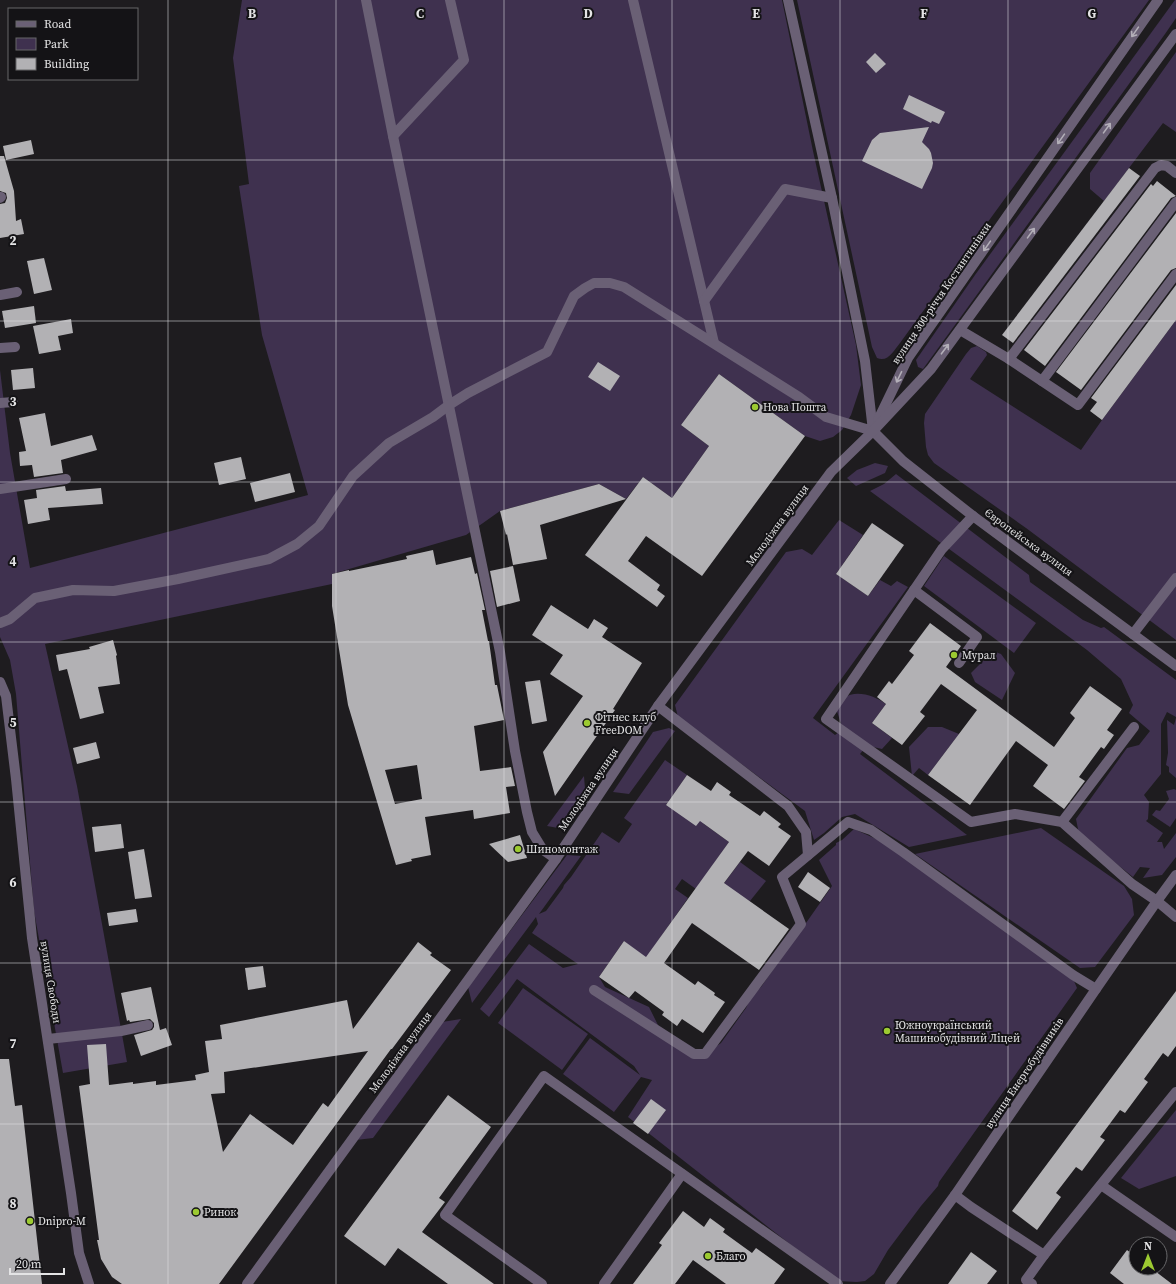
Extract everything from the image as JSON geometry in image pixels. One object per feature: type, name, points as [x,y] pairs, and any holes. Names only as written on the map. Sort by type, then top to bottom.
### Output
[{"type":"street","points":[[366,0],[500,652],[515,751],[527,812],[532,832],[543,850],[556,859]]},
{"type":"street","points":[[393,136],[464,60],[450,0]]},
{"type":"street","points":[[633,0],[714,343]]},
{"type":"street","points":[[788,0],[832,198],[865,361],[873,430]]},
{"type":"street","name":"вулиця 300-річчя Костянтинівки","points":[[873,430],[908,358],[1158,0]]},
{"type":"street","points":[[873,430],[931,369],[1176,34]]},
{"type":"street","points":[[1009,359],[1155,168],[1160,165],[1167,166],[1176,173]]},
{"type":"street","points":[[704,301],[785,189],[832,198]]},
{"type":"street","points":[[1042,381],[1176,202]]},
{"type":"street","points":[[960,330],[1009,359],[1078,405],[1176,274]]},
{"type":"street","points":[[0,623],[10,619],[35,598],[73,590],[114,591],[178,579],[269,559],[297,544],[319,526],[353,476],[389,443],[433,417],[468,393],[547,352],[574,296],[594,283],[610,283],[624,287],[799,397],[826,417],[873,430]]},
{"type":"street","points":[[0,295],[17,292]]},
{"type":"street","points":[[0,348],[15,347]]},
{"type":"street","points":[[0,403],[13,402]]},
{"type":"street","name":"Європейська вулиця","points":[[873,430],[904,461],[973,516],[1176,666]]},
{"type":"street","name":"Молодіжна вулиця","points":[[247,1284],[556,859],[658,706],[831,472],[873,430]]},
{"type":"street","points":[[0,490],[66,479]]},
{"type":"street","points":[[973,516],[942,549],[826,719],[971,822],[1015,814],[1062,822],[1132,884],[1176,917]]},
{"type":"street","points":[[1134,634],[1176,578]]},
{"type":"street","points":[[914,590],[978,637],[959,663]]},
{"type":"street","name":"вулиця Свободи","points":[[0,682],[6,696],[32,938],[79,1253],[89,1284]]},
{"type":"street","points":[[658,706],[788,806],[806,832],[808,856]]},
{"type":"street","points":[[1062,822],[1134,726]]},
{"type":"street","points":[[594,990],[694,1054],[705,1054],[801,924],[782,877],[848,822],[871,830],[904,852],[1073,975],[1096,989]]},
{"type":"street","name":"вулиця Енергобудівників","points":[[890,1284],[955,1195],[1156,901],[1176,875]]},
{"type":"street","points":[[48,1039],[122,1031],[148,1025]]},
{"type":"street","points":[[542,1284],[445,1215],[544,1076],[838,1284]]},
{"type":"street","points":[[1032,1284],[1026,1280],[1044,1255],[1176,1092]]},
{"type":"street","points":[[604,1284],[682,1174]]},
{"type":"street","points":[[1101,1185],[1176,1237]]},
{"type":"street","points":[[955,1195],[971,1208],[1044,1255]]},
{"type":"green space","points":[[242,0],[782,0],[813,151],[856,345],[861,385],[851,415],[842,430],[833,437],[820,441],[805,436],[719,374],[681,425],[709,446],[672,498],[643,477],[626,499],[599,484],[500,511],[466,535],[332,574],[332,584],[45,644],[77,786],[127,1062],[63,1073],[34,911],[16,694],[10,660],[0,637],[0,370],[10,453],[30,568],[308,495],[262,335],[239,186],[249,184],[233,58]]},
{"type":"green space","points":[[797,0],[1149,0],[900,343],[888,357],[884,359],[877,358],[872,347]]},
{"type":"green space","points":[[1175,0],[1176,18],[1165,34],[923,369],[918,367],[916,360],[975,275]]},
{"type":"green space","points":[[1176,52],[1176,132],[1163,123],[1104,201],[1090,189],[1090,173]]},
{"type":"green space","points":[[1176,320],[1176,640],[1026,528],[934,463],[928,455],[926,447],[924,423],[925,414],[966,354],[971,348],[977,346],[986,352],[987,355],[970,379],[1081,450]]},
{"type":"green space","points":[[875,463],[888,466],[885,473],[856,486],[847,478],[857,470]]},
{"type":"green space","points":[[896,474],[1029,575],[1030,582],[1083,620],[1101,628],[1104,627],[1176,680],[1176,717],[1167,712],[1161,724],[1161,774],[1144,795],[1149,802],[1148,819],[1146,821],[1163,833],[1157,842],[1162,842],[1164,849],[1176,833],[1176,857],[1162,875],[1143,878],[1150,868],[1140,867],[1133,877],[1079,834],[1076,819],[1127,748],[1139,745],[1150,731],[1129,713],[1133,705],[1121,679],[1087,650],[870,491],[884,484]]},
{"type":"green space","points":[[839,520],[863,535],[836,574],[868,596],[880,580],[891,586],[897,581],[908,587],[813,718],[835,735],[843,729],[836,708],[844,698],[849,695],[860,694],[871,696],[886,704],[872,723],[892,738],[882,749],[869,746],[860,754],[967,835],[909,847],[855,814],[842,817],[814,840],[805,811],[678,717],[675,705],[786,552],[802,549],[812,555]]},
{"type":"green space","points":[[944,556],[1036,623],[1014,653],[924,586]]},
{"type":"green space","points":[[993,651],[1001,654],[1015,673],[1002,700],[975,682],[971,673]]},
{"type":"green space","points":[[1176,718],[1176,778],[1169,772],[1169,767],[1166,765],[1168,753],[1167,720],[1174,725]]},
{"type":"green space","points":[[928,727],[942,727],[959,734],[928,775],[919,768],[912,776],[909,747]]},
{"type":"green space","points":[[669,728],[675,731],[629,794],[613,792],[653,732]]},
{"type":"green space","points":[[665,760],[687,775],[666,805],[701,818],[704,824],[729,842],[696,889],[682,879],[675,889],[688,898],[644,961],[624,941],[599,977],[605,987],[649,1007],[659,1027],[683,1050],[705,1054],[721,1043],[746,1008],[752,995],[761,987],[832,886],[819,860],[836,845],[836,843],[842,840],[854,829],[894,847],[1074,981],[1077,988],[939,1182],[938,1186],[888,1250],[874,1274],[865,1281],[837,1281],[628,1117],[652,1080],[641,1077],[614,1112],[563,1074],[590,1038],[640,1075],[634,1066],[517,979],[489,1017],[480,1009],[529,944],[563,968],[578,964],[532,933],[538,924],[536,917],[472,1003],[468,987],[567,855],[581,856],[539,914],[546,911],[602,832],[619,843],[632,824],[624,818]]},
{"type":"green space","points":[[584,776],[585,789],[558,828],[547,826]]},
{"type":"green space","points":[[1176,790],[1176,818],[1170,827],[1152,815],[1156,810],[1160,811],[1169,799],[1166,791]]},
{"type":"green space","points":[[1041,828],[1124,886],[1132,899],[1134,915],[1095,967],[1080,968],[915,854]]},
{"type":"green space","points":[[740,862],[766,881],[750,901],[722,886]]},
{"type":"green space","points":[[523,988],[588,1034],[562,1070],[498,1023]]},
{"type":"green space","points":[[461,1019],[373,1138],[356,1140],[442,1022]]},
{"type":"green space","points":[[1176,1110],[1176,1176],[1139,1189],[1121,1178]]},
{"type":"building","points":[[875,53],[886,64],[876,73],[866,62]]},
{"type":"building","points":[[909,95],[945,112],[939,124],[932,121],[931,123],[903,109]]},
{"type":"building","points":[[929,127],[922,142],[929,149],[933,163],[922,189],[862,161],[872,140],[880,133]]},
{"type":"building","points":[[31,140],[34,154],[6,160],[3,146]]},
{"type":"building","points":[[0,156],[4,156],[14,191],[16,221],[21,219],[24,234],[0,238],[0,204],[5,203],[7,198],[6,193],[0,191]]},
{"type":"building","points":[[1129,168],[1140,176],[1013,343],[1002,335]]},
{"type":"building","points":[[1157,181],[1176,196],[1171,198],[1045,366],[1024,350],[1151,184],[1153,186]]},
{"type":"building","points":[[1176,213],[1176,268],[1171,270],[1081,390],[1056,372]]},
{"type":"building","points":[[44,258],[52,290],[34,294],[27,261]]},
{"type":"building","points":[[1176,285],[1176,320],[1102,420],[1090,411],[1097,402],[1091,398]]},
{"type":"building","points":[[34,306],[36,323],[5,328],[2,311]]},
{"type":"building","points":[[71,319],[73,333],[58,336],[61,350],[39,354],[33,326]]},
{"type":"building","points":[[598,362],[620,376],[610,391],[588,377]]},
{"type":"building","points":[[33,368],[35,388],[13,390],[11,370]]},
{"type":"building","points":[[719,374],[805,436],[702,576],[646,536],[628,561],[660,585],[657,590],[665,596],[657,607],[585,555],[643,477],[672,498],[709,446],[681,425]]},
{"type":"building","points":[[45,413],[51,446],[92,435],[97,450],[61,460],[63,473],[34,477],[32,465],[20,466],[19,452],[26,451],[19,418]]},
{"type":"building","points":[[241,457],[246,479],[219,485],[214,463]]},
{"type":"building","points":[[290,473],[295,492],[255,502],[250,483]]},
{"type":"building","points":[[599,484],[626,499],[540,525],[547,559],[513,565],[507,534],[506,535],[500,511]]},
{"type":"building","points":[[65,486],[66,491],[101,488],[103,504],[48,508],[50,520],[28,524],[24,500],[37,498],[36,490]]},
{"type":"building","points":[[872,523],[904,545],[868,596],[836,574]]},
{"type":"building","points":[[433,550],[436,565],[471,557],[475,574],[477,573],[485,610],[482,610],[489,641],[495,685],[497,685],[504,720],[474,726],[480,771],[511,767],[515,786],[506,787],[510,813],[474,819],[473,810],[425,817],[431,855],[411,859],[412,861],[396,865],[348,705],[332,606],[332,574],[407,559],[406,556]],"holes":[[[417,765],[422,799],[395,804],[385,770]]]},
{"type":"building","points":[[513,566],[520,601],[497,607],[490,571]]},
{"type":"building","points":[[551,605],[588,629],[594,619],[608,628],[602,637],[642,663],[613,709],[615,710],[555,796],[543,752],[583,696],[550,674],[563,655],[532,635]]},
{"type":"building","points":[[930,623],[961,646],[946,667],[1054,747],[1075,718],[1070,713],[1090,686],[1122,709],[1107,730],[1114,735],[1104,749],[1101,747],[1079,777],[1085,781],[1064,809],[1033,786],[1048,765],[1016,741],[970,805],[928,775],[977,710],[941,684],[920,712],[925,716],[902,745],[872,723],[886,704],[877,697],[889,681],[892,684],[914,655],[909,651]]},
{"type":"building","points":[[113,640],[117,655],[120,684],[98,687],[104,713],[80,719],[67,669],[59,671],[56,655],[90,649],[89,647]]},
{"type":"building","points":[[540,680],[547,721],[532,724],[525,682]]},
{"type":"building","points":[[96,742],[100,758],[77,764],[73,748]]},
{"type":"building","points":[[687,775],[711,791],[717,782],[731,792],[729,795],[760,816],[764,811],[781,824],[778,827],[791,836],[769,866],[748,851],[724,883],[789,929],[759,970],[692,923],[664,963],[695,985],[698,981],[715,993],[714,995],[725,1002],[703,1033],[682,1019],[677,1026],[662,1015],[664,1012],[635,991],[629,998],[599,977],[624,941],[646,957],[729,842],[700,821],[696,826],[666,805]]},
{"type":"building","points":[[121,824],[124,848],[95,852],[92,827]]},
{"type":"building","points":[[520,835],[527,858],[508,862],[489,844]]},
{"type":"building","points":[[144,849],[152,897],[135,899],[128,852]]},
{"type":"building","points":[[808,872],[830,888],[820,902],[798,887]]},
{"type":"building","points":[[136,909],[138,922],[109,926],[107,913]]},
{"type":"building","points":[[418,942],[432,953],[430,955],[451,970],[391,1049],[219,1284],[122,1284],[112,1277],[101,1259],[97,1240],[99,1240],[79,1086],[90,1084],[87,1045],[106,1044],[109,1085],[156,1081],[156,1085],[196,1080],[195,1075],[209,1072],[205,1041],[222,1039],[220,1025],[347,1000],[353,1029]],"holes":[[[368,1051],[328,1107],[323,1103],[293,1145],[250,1114],[223,1152],[211,1094],[225,1093],[224,1072]]]},
{"type":"building","points":[[263,966],[266,987],[248,990],[245,968]]},
{"type":"building","points":[[151,987],[160,1030],[166,1028],[172,1045],[141,1056],[134,1035],[152,1030],[154,1023],[150,1019],[130,1022],[129,1020],[127,1021],[121,993]]},
{"type":"building","points":[[1176,991],[1176,1046],[1168,1057],[1163,1053],[1144,1079],[1148,1082],[1125,1113],[1120,1110],[1100,1137],[1105,1140],[1082,1171],[1076,1167],[1056,1193],[1061,1197],[1037,1230],[1012,1211]]},
{"type":"building","points":[[0,1059],[9,1059],[15,1106],[22,1105],[42,1284],[0,1284]]},
{"type":"building","points":[[448,1095],[491,1127],[439,1198],[445,1202],[422,1232],[494,1284],[448,1284],[398,1248],[385,1266],[344,1236]]},
{"type":"building","points":[[651,1099],[666,1110],[648,1134],[633,1123]]},
{"type":"building","points":[[683,1211],[704,1227],[710,1218],[725,1229],[723,1232],[752,1253],[756,1248],[785,1269],[774,1284],[726,1284],[693,1260],[675,1284],[633,1284],[662,1245],[659,1243]]},
{"type":"building","points":[[1127,1250],[1128,1276],[1162,1276],[1172,1284],[1124,1284],[1110,1273]]},
{"type":"building","points":[[971,1252],[997,1271],[987,1284],[948,1284]]},
{"type":"place","name":"Нова Пошта","points":[[755,407]]},
{"type":"place","name":"Мурал","points":[[954,655]]},
{"type":"place","name":"Фітнес клуб FreeDOM","points":[[587,723]]},
{"type":"place","name":"Шиномонтаж","points":[[518,849]]},
{"type":"place","name":"Южноукраїнський Машинобудівний Ліцей","points":[[887,1031]]},
{"type":"place","name":"Ринок","points":[[196,1212]]},
{"type":"place","name":"Dnipro-M","points":[[30,1221]]},
{"type":"place","name":"Благо","points":[[708,1256]]}]
